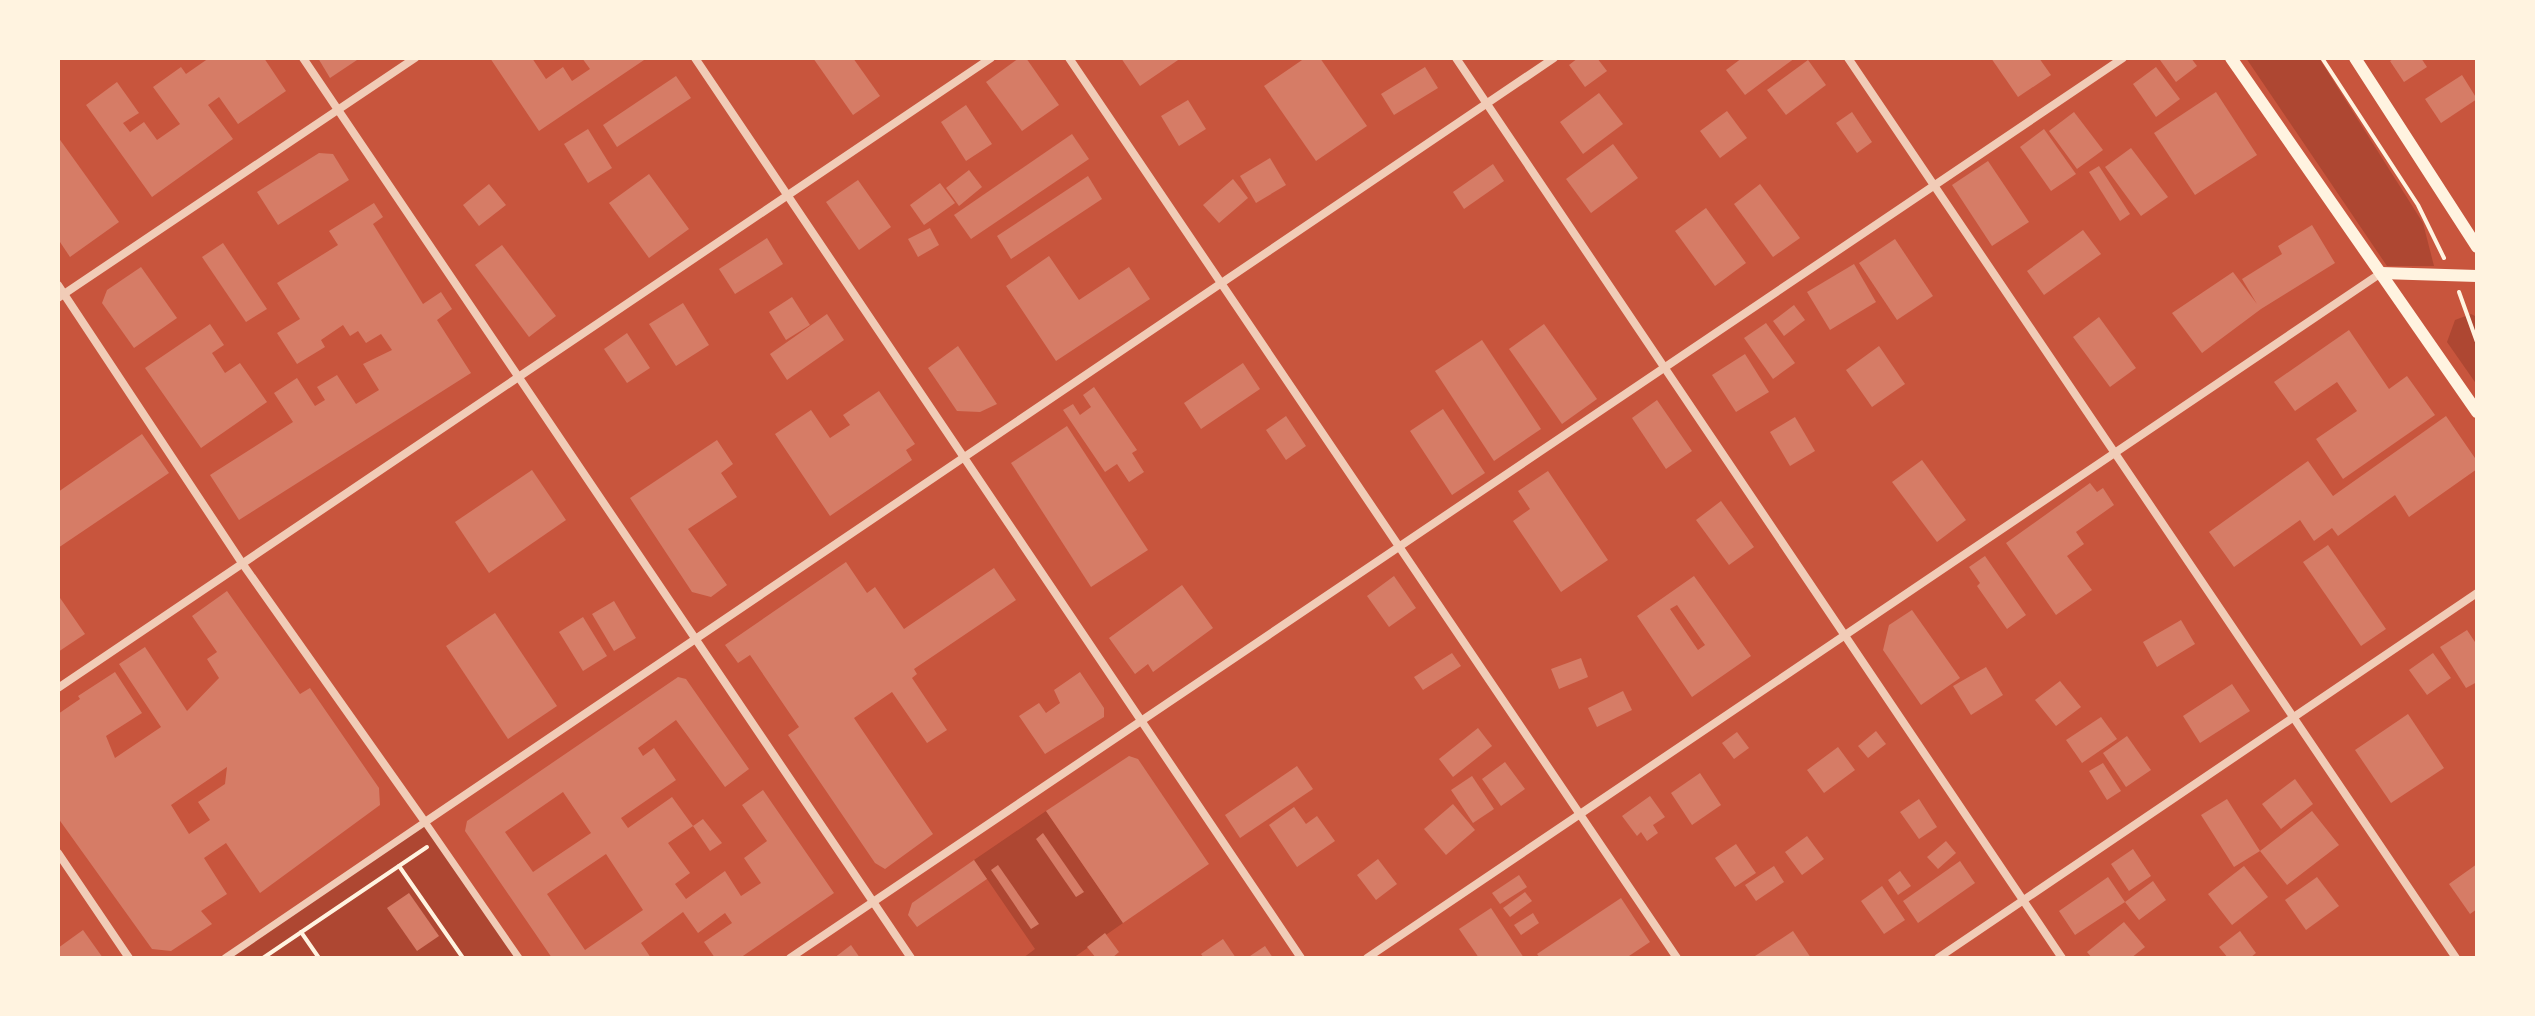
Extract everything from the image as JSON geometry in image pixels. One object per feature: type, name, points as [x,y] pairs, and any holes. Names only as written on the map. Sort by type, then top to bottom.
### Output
[{"type":"main road","points":[[2231,58],[2477,412]]},
{"type":"main road","points":[[2355,58],[2477,247]]},
{"type":"main road","points":[[2381,273],[2477,276]]},
{"type":"street","points":[[303,58],[911,958]]},
{"type":"street","points":[[61,296],[415,58]]},
{"type":"street","points":[[695,58],[1301,958]]},
{"type":"street","points":[[58,688],[991,58]]},
{"type":"street","points":[[1069,58],[1677,958]]},
{"type":"street","points":[[1456,58],[2062,958]]},
{"type":"street","points":[[225,958],[1554,58]]},
{"type":"street","points":[[1848,58],[2456,958]]},
{"type":"street","points":[[790,958],[2123,58]]},
{"type":"street","points":[[1367,958],[2381,273]]},
{"type":"street","points":[[58,285],[61,296],[242,563],[519,958]]},
{"type":"street","points":[[1938,958],[2477,593]]},
{"type":"street","points":[[58,853],[129,958]]},
{"type":"path","points":[[2322,58],[2418,205],[2452,275],[2477,342]]},
{"type":"path","points":[[263,958],[438,840]]},
{"type":"path","points":[[386,847],[463,958]]},
{"type":"path","points":[[301,932],[319,958]]},
{"type":"shaded area","points":[[2246,58],[2319,58],[2423,223],[2434,266],[2387,266]]},
{"type":"shaded area","points":[[2471,314],[2477,317],[2477,385],[2447,342],[2455,320]]},
{"type":"shaded area","points":[[1046,811],[1123,923],[1073,958],[1023,958],[1035,949],[974,860]]},
{"type":"shaded area","points":[[426,824],[518,958],[228,958]]},
{"type":"building","points":[[209,58],[264,58],[286,91],[238,124],[219,97],[208,105],[233,139],[152,197],[86,105],[117,82],[139,113],[123,123],[130,132],[144,122],[157,140],[180,124],[153,87],[181,67],[186,74]]},
{"type":"building","points":[[318,58],[360,58],[330,78]]},
{"type":"building","points":[[490,58],[532,58],[546,79],[563,67],[572,81],[590,69],[582,58],[647,58],[539,131]]},
{"type":"building","points":[[813,58],[853,58],[880,96],[853,115]]},
{"type":"building","points":[[1019,58],[1026,58],[1059,105],[1022,131],[986,82]]},
{"type":"building","points":[[1121,58],[1181,58],[1140,86]]},
{"type":"building","points":[[1305,58],[1320,58],[1367,126],[1316,161],[1264,86]]},
{"type":"building","points":[[1578,58],[1597,58],[1607,71],[1585,87],[1569,65]]},
{"type":"building","points":[[1742,58],[1795,58],[1745,95],[1726,70]]},
{"type":"building","points":[[1991,58],[2039,58],[2051,75],[2018,97]]},
{"type":"building","points":[[2191,58],[2197,66],[2176,82],[2160,60]]},
{"type":"building","points":[[2395,58],[2421,58],[2427,67],[2404,82],[2390,61]]},
{"type":"building","points":[[1808,60],[1826,85],[1786,115],[1767,90]]},
{"type":"building","points":[[1425,67],[1438,88],[1394,115],[1381,94]]},
{"type":"building","points":[[2156,67],[2180,99],[2156,117],[2133,84]]},
{"type":"building","points":[[2462,75],[2477,99],[2441,123],[2425,99]]},
{"type":"building","points":[[676,76],[691,98],[617,147],[603,125]]},
{"type":"building","points":[[2216,92],[2257,155],[2195,195],[2154,133]]},
{"type":"building","points":[[1599,93],[1623,124],[1583,154],[1560,122]]},
{"type":"building","points":[[1188,100],[1206,129],[1179,146],[1161,116]]},
{"type":"building","points":[[966,105],[992,144],[966,161],[941,122]]},
{"type":"building","points":[[1727,111],[1747,138],[1720,158],[1700,131]]},
{"type":"building","points":[[1852,112],[1872,142],[1857,153],[1836,123]]},
{"type":"building","points":[[2074,112],[2103,150],[2077,169],[2049,131]]},
{"type":"building","points":[[588,129],[612,168],[588,183],[564,144]]},
{"type":"building","points":[[2044,129],[2076,174],[2051,191],[2020,147]]},
{"type":"building","points":[[1072,134],[1089,159],[971,239],[954,215]]},
{"type":"building","points":[[58,137],[119,222],[70,257],[58,239]]},
{"type":"building","points":[[1613,144],[1638,178],[1591,213],[1566,179]]},
{"type":"building","points":[[2131,148],[2168,197],[2141,216],[2105,167]]},
{"type":"building","points":[[319,153],[333,154],[349,180],[278,225],[257,192]]},
{"type":"building","points":[[1270,158],[1286,185],[1256,203],[1240,176]]},
{"type":"building","points":[[1988,161],[2029,222],[1992,246],[1952,185]]},
{"type":"building","points":[[1493,164],[1504,181],[1464,209],[1453,192]]},
{"type":"building","points":[[2099,166],[2130,214],[2120,221],[2089,172]]},
{"type":"building","points":[[969,170],[982,187],[959,206],[946,188]]},
{"type":"building","points":[[649,174],[689,229],[649,258],[609,203]]},
{"type":"building","points":[[1088,176],[1102,199],[1011,259],[997,236]]},
{"type":"building","points":[[1233,179],[1248,198],[1219,223],[1203,205]]},
{"type":"building","points":[[858,180],[891,227],[859,250],[826,202]]},
{"type":"building","points":[[940,183],[955,203],[924,225],[910,205]]},
{"type":"building","points":[[489,184],[506,205],[479,226],[463,205]]},
{"type":"building","points":[[1760,184],[1800,238],[1773,257],[1734,204]]},
{"type":"building","points":[[374,203],[383,217],[373,224],[423,304],[441,292],[452,309],[437,320],[471,373],[239,520],[210,475],[293,422],[274,393],[297,378],[315,406],[325,400],[317,387],[337,375],[356,404],[379,390],[363,364],[392,350],[381,334],[366,343],[358,331],[350,336],[343,325],[321,340],[325,347],[297,364],[277,333],[300,319],[277,283],[338,245],[329,231]]},
{"type":"building","points":[[1706,208],[1746,263],[1715,286],[1675,231]]},
{"type":"building","points":[[2312,225],[2335,263],[2261,309],[2202,353],[2172,313],[2233,272],[2257,304],[2242,279],[2282,254],[2278,246]]},
{"type":"building","points":[[930,228],[939,245],[918,257],[908,239]]},
{"type":"building","points":[[2083,230],[2101,254],[2044,295],[2027,271]]},
{"type":"building","points":[[767,238],[783,264],[735,294],[719,269]]},
{"type":"building","points":[[1895,239],[1933,296],[1897,320],[1859,263]]},
{"type":"building","points":[[223,243],[267,309],[246,322],[202,257]]},
{"type":"building","points":[[502,245],[556,316],[529,337],[475,265]]},
{"type":"building","points":[[1049,256],[1079,300],[1129,267],[1150,299],[1056,361],[1006,286]]},
{"type":"building","points":[[1854,264],[1876,302],[1830,330],[1807,292]]},
{"type":"building","points":[[141,267],[177,318],[134,348],[102,303],[107,290]]},
{"type":"building","points":[[792,297],[810,325],[786,340],[769,312]]},
{"type":"building","points":[[683,303],[709,345],[676,366],[649,324]]},
{"type":"building","points":[[1794,305],[1805,320],[1784,336],[1773,321]]},
{"type":"building","points":[[827,314],[844,340],[787,380],[770,354]]},
{"type":"building","points":[[2099,317],[2136,368],[2110,387],[2073,337]]},
{"type":"building","points":[[1766,323],[1795,363],[1773,379],[1744,338]]},
{"type":"building","points":[[210,324],[224,345],[212,353],[225,373],[240,363],[267,402],[201,448],[145,368]]},
{"type":"building","points":[[1544,324],[1597,399],[1562,424],[1509,349]]},
{"type":"building","points":[[2349,330],[2389,389],[2407,376],[2435,415],[2343,479],[2316,439],[2357,411],[2337,382],[2295,411],[2274,382]]},
{"type":"building","points":[[627,333],[650,368],[627,383],[604,349]]},
{"type":"building","points":[[1482,340],[1541,429],[1494,461],[1435,371]]},
{"type":"building","points":[[958,346],[997,404],[980,412],[957,411],[928,368]]},
{"type":"building","points":[[1879,346],[1905,384],[1872,407],[1846,370]]},
{"type":"building","points":[[1745,354],[1769,392],[1736,412],[1712,375]]},
{"type":"building","points":[[1243,363],[1260,389],[1201,429],[1184,403]]},
{"type":"building","points":[[1094,387],[1137,450],[1132,453],[1144,472],[1129,482],[1117,464],[1105,472],[1063,410],[1073,404],[1080,415],[1091,407],[1083,395]]},
{"type":"building","points":[[879,391],[915,444],[906,450],[912,460],[830,516],[775,434],[811,410],[830,438],[850,425],[843,415]]},
{"type":"building","points":[[1657,400],[1692,451],[1666,469],[1632,418]]},
{"type":"building","points":[[1443,409],[1485,473],[1452,495],[1410,431]]},
{"type":"building","points":[[1286,416],[1306,446],[1286,460],[1266,430]]},
{"type":"building","points":[[2446,416],[2477,461],[2477,469],[2409,517],[2395,495],[2338,536],[2332,528],[2314,541],[2300,520],[2234,567],[2209,532],[2308,461],[2333,496]]},
{"type":"building","points":[[1795,417],[1815,451],[1790,466],[1770,432]]},
{"type":"building","points":[[1067,426],[1148,550],[1091,587],[1011,463]]},
{"type":"building","points":[[142,434],[169,473],[58,548],[58,492]]},
{"type":"building","points":[[717,440],[733,464],[721,473],[737,497],[688,529],[727,585],[711,597],[692,592],[630,498]]},
{"type":"building","points":[[1922,460],[1966,520],[1937,542],[1892,482]]},
{"type":"building","points":[[532,470],[566,520],[489,573],[455,522]]},
{"type":"building","points":[[1548,471],[1608,560],[1561,592],[1513,521],[1530,509],[1518,491]]},
{"type":"building","points":[[2090,483],[2097,492],[2103,488],[2114,505],[2076,532],[2084,544],[2067,556],[2092,590],[2056,615],[2006,543]]},
{"type":"building","points":[[1721,501],[1754,547],[1729,565],[1696,520]]},
{"type":"building","points":[[2328,545],[2386,629],[2361,646],[2303,562]]},
{"type":"building","points":[[1985,556],[2026,615],[2007,629],[1977,586],[1980,583],[1969,567]]},
{"type":"building","points":[[846,562],[867,593],[875,587],[904,629],[994,568],[1016,600],[914,669],[917,674],[912,678],[947,730],[927,743],[892,692],[854,718],[933,834],[885,869],[875,863],[788,735],[799,727],[750,655],[738,663],[725,645]]},
{"type":"building","points":[[1394,576],[1416,608],[1389,627],[1367,596]]},
{"type":"building","points":[[1694,576],[1751,656],[1692,697],[1637,616]],"holes":[[[1677,605],[1705,645],[1698,650],[1670,609]]]},
{"type":"building","points":[[1182,585],[1213,628],[1153,672],[1148,664],[1135,674],[1109,638]]},
{"type":"building","points":[[227,591],[300,694],[310,688],[379,788],[380,805],[260,893],[226,843],[204,858],[227,894],[201,911],[212,924],[171,951],[152,949],[58,818],[58,714],[80,699],[78,696],[115,672],[142,713],[106,736],[115,758],[161,727],[119,664],[145,647],[187,711],[219,678],[207,659],[217,652],[192,616]],"holes":[[[227,767],[225,784],[198,802],[210,820],[189,834],[171,805]]]},
{"type":"building","points":[[58,595],[85,634],[58,652]]},
{"type":"building","points":[[614,601],[636,638],[614,651],[592,614]]},
{"type":"building","points":[[1912,610],[1960,678],[1921,705],[1883,650],[1889,625]]},
{"type":"building","points":[[495,613],[557,706],[508,739],[446,646]]},
{"type":"building","points":[[583,617],[607,656],[583,671],[559,632]]},
{"type":"building","points":[[2181,620],[2195,644],[2157,667],[2143,642]]},
{"type":"building","points":[[2467,630],[2477,645],[2477,682],[2466,688],[2440,647]]},
{"type":"building","points":[[1452,653],[1461,666],[1423,690],[1414,677]]},
{"type":"building","points":[[2433,653],[2451,678],[2427,695],[2409,670]]},
{"type":"building","points":[[1581,658],[1588,677],[1559,689],[1551,669]]},
{"type":"building","points":[[1986,667],[2003,695],[1971,715],[1953,686]]},
{"type":"building","points":[[1080,672],[1104,708],[1104,717],[1045,754],[1019,716],[1039,703],[1046,713],[1060,703],[1054,690]]},
{"type":"building","points":[[678,677],[686,679],[749,769],[725,787],[676,720],[638,748],[643,756],[654,748],[676,780],[621,818],[628,828],[672,797],[693,826],[668,843],[690,873],[675,884],[686,899],[725,871],[741,896],[761,883],[744,858],[767,841],[742,805],[763,790],[834,893],[740,958],[715,958],[704,942],[732,923],[725,913],[698,933],[683,912],[641,943],[651,958],[552,958],[465,831],[467,821]],"holes":[[[563,792],[591,833],[533,872],[505,832]],[[606,854],[643,910],[585,950],[547,894]]]},
{"type":"building","points":[[2060,681],[2081,707],[2056,726],[2035,700]]},
{"type":"building","points":[[2232,684],[2250,711],[2200,743],[2183,716]]},
{"type":"building","points":[[1623,691],[1632,710],[1597,727],[1588,708]]},
{"type":"building","points":[[2408,714],[2444,768],[2391,803],[2355,750]]},
{"type":"building","points":[[2101,717],[2117,739],[2082,763],[2066,740]]},
{"type":"building","points":[[1478,728],[1492,746],[1453,777],[1439,759]]},
{"type":"building","points":[[1876,731],[1886,744],[1868,758],[1858,746]]},
{"type":"building","points":[[1737,732],[1749,748],[1734,759],[1722,743]]},
{"type":"building","points":[[2127,736],[2151,770],[2126,787],[2103,753]]},
{"type":"building","points":[[1838,747],[1855,770],[1824,793],[1807,770]]},
{"type":"building","points":[[1129,756],[1138,759],[1209,864],[1123,923],[1046,811]]},
{"type":"building","points":[[1505,762],[1525,789],[1501,806],[1482,779]]},
{"type":"building","points":[[2103,763],[2121,791],[2107,800],[2089,771]]},
{"type":"building","points":[[1297,766],[1313,789],[1240,838],[1225,815]]},
{"type":"building","points":[[1700,773],[1721,805],[1692,825],[1671,793]]},
{"type":"building","points":[[1472,776],[1494,809],[1473,823],[1451,790]]},
{"type":"building","points":[[2295,779],[2313,804],[2281,829],[2262,804]]},
{"type":"building","points":[[1650,796],[1665,817],[1653,825],[1658,833],[1647,841],[1641,832],[1637,836],[1622,816]]},
{"type":"building","points":[[1919,799],[1937,827],[1919,839],[1900,812]]},
{"type":"building","points":[[2227,799],[2260,851],[2234,867],[2201,815]]},
{"type":"building","points":[[1453,804],[1475,830],[1446,855],[1424,829]]},
{"type":"building","points":[[1294,807],[1306,824],[1317,816],[1335,841],[1297,867],[1269,825]]},
{"type":"building","points":[[2312,811],[2339,845],[2287,885],[2260,851]]},
{"type":"building","points":[[703,819],[722,843],[710,851],[693,826]]},
{"type":"building","points":[[1043,833],[1084,892],[1076,897],[1036,839]]},
{"type":"building","points":[[1807,836],[1824,859],[1802,875],[1785,852]]},
{"type":"building","points":[[1946,841],[1956,853],[1938,869],[1927,857]]},
{"type":"building","points":[[1736,844],[1756,873],[1735,887],[1715,858]]},
{"type":"building","points":[[2133,849],[2151,876],[2129,891],[2111,864]]},
{"type":"building","points":[[1378,859],[1397,884],[1376,900],[1357,875]]},
{"type":"building","points":[[974,860],[987,879],[917,927],[908,915],[912,903]]},
{"type":"building","points":[[1960,861],[1975,883],[1918,923],[1903,901]]},
{"type":"building","points":[[2477,864],[2477,909],[2470,914],[2449,884]]},
{"type":"building","points":[[998,865],[1039,924],[1031,929],[991,870]]},
{"type":"building","points":[[1774,866],[1784,882],[1756,901],[1745,885]]},
{"type":"building","points":[[2244,866],[2268,897],[2232,925],[2208,894]]},
{"type":"building","points":[[1900,871],[1911,886],[1898,895],[1888,880]]},
{"type":"building","points":[[1519,875],[1527,887],[1500,904],[1492,893]]},
{"type":"building","points":[[2108,877],[2125,902],[2075,935],[2059,911]]},
{"type":"building","points":[[2317,877],[2339,906],[2306,930],[2285,900]]},
{"type":"building","points":[[2153,881],[2166,900],[2139,920],[2125,902]]},
{"type":"building","points":[[1882,886],[1905,920],[1884,934],[1861,901]]},
{"type":"building","points":[[1525,892],[1532,901],[1510,917],[1503,908]]},
{"type":"building","points":[[409,893],[439,936],[417,951],[387,908]]},
{"type":"building","points":[[1621,898],[1650,942],[1626,958],[1540,958],[1537,954]]},
{"type":"building","points":[[1491,908],[1524,958],[1479,958],[1459,929]]},
{"type":"building","points":[[1533,913],[1539,923],[1521,935],[1514,925]]},
{"type":"building","points":[[2124,922],[2145,947],[2131,958],[2092,958],[2087,952]]},
{"type":"building","points":[[83,930],[103,958],[58,958],[58,948]]},
{"type":"building","points":[[1793,931],[1811,958],[1752,958]]},
{"type":"building","points":[[2240,931],[2256,953],[2250,958],[2228,958],[2219,947]]},
{"type":"building","points":[[1105,933],[1119,952],[1112,958],[1096,958],[1087,947]]},
{"type":"building","points":[[1223,939],[1236,958],[1204,958],[1201,954]]},
{"type":"building","points":[[851,945],[860,958],[834,958]]},
{"type":"building","points":[[1265,946],[1273,958],[1247,958]]}]
